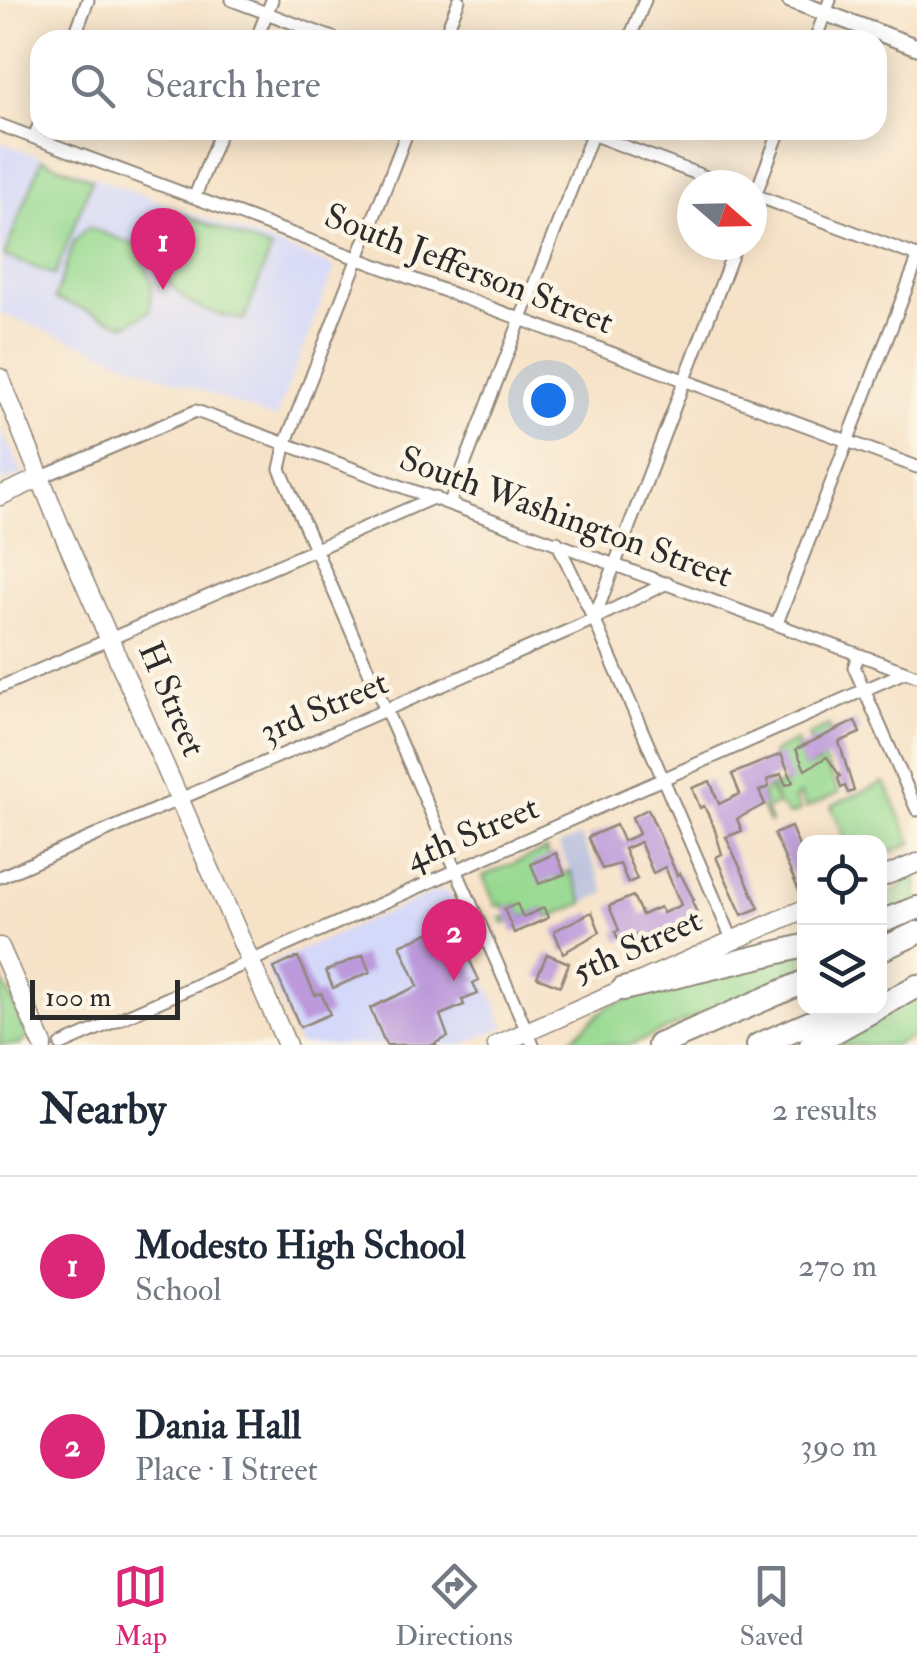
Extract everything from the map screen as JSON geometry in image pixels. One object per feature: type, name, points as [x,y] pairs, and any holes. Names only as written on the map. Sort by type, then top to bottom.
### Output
[{"type":"highway","points":[[887,919],[917,908]]},
{"type":"highway","points":[[887,947],[917,933]]},
{"type":"highway","points":[[624,989],[797,948]]},
{"type":"highway","points":[[887,989],[917,976]]},
{"type":"highway","points":[[659,1045],[797,985]]},
{"type":"highway","points":[[811,1045],[917,986]]},
{"type":"highway","points":[[758,1045],[828,1015]]},
{"type":"main road","name":"H Street","points":[[0,378],[59,524],[287,1045]]},
{"type":"main road","points":[[0,496],[42,477]]},
{"type":"main road","points":[[887,875],[917,863]]},
{"type":"main road","name":"5th Street","points":[[497,1045],[530,1038],[624,989],[797,912]]},
{"type":"main road","points":[[0,947],[43,1045]]},
{"type":"street","points":[[77,30],[88,0]]},
{"type":"street","points":[[232,0],[269,6],[318,30]]},
{"type":"street","points":[[447,30],[459,0]]},
{"type":"street","points":[[633,30],[644,0]]},
{"type":"street","points":[[790,0],[828,6],[879,30]]},
{"type":"street","points":[[260,30],[269,6]]},
{"type":"street","points":[[819,30],[828,6]]},
{"type":"street","points":[[887,34],[917,48]]},
{"type":"street","name":"South Jefferson Street","points":[[0,125],[30,136]]},
{"type":"street","name":"South Jefferson Street","points":[[42,140],[917,468]]},
{"type":"street","points":[[194,196],[217,140]]},
{"type":"street","points":[[404,140],[286,442],[280,469],[530,1038]]},
{"type":"street","points":[[450,502],[586,140]]},
{"type":"street","points":[[612,140],[689,170]]},
{"type":"street","points":[[764,170],[776,140]]},
{"type":"street","points":[[767,203],[917,258],[776,624]]},
{"type":"street","points":[[594,619],[730,260]]},
{"type":"street","name":"South Washington Street","points":[[42,477],[196,410],[911,674]]},
{"type":"street","points":[[0,687],[435,497]]},
{"type":"street","points":[[557,542],[732,939]]},
{"type":"street","name":"3rd Street","points":[[0,878],[594,619],[668,583]]},
{"type":"street","points":[[859,655],[854,667],[917,810]]},
{"type":"street","name":"4th Street","points":[[60,1045],[864,691],[911,674]]},
{"type":"shaded area","points":[[0,142],[335,267],[275,419],[0,313]]},
{"type":"shaded area","points":[[0,426],[23,474],[0,483]]},
{"type":"shaded area","points":[[581,836],[606,893],[584,903],[559,845]]},
{"type":"shaded area","points":[[440,890],[449,893],[505,1026],[463,1045],[299,1045],[266,968],[268,964]]},
{"type":"green space","points":[[42,159],[92,179],[55,275],[4,256]]},
{"type":"green space","points":[[175,211],[271,250],[244,320],[193,304],[158,264]]},
{"type":"green space","points":[[88,227],[138,246],[152,284],[150,311],[126,325],[55,299],[74,241]]},
{"type":"green space","points":[[829,726],[831,732],[817,744],[839,793],[806,808],[800,795],[795,798],[800,811],[789,815],[778,804],[766,810],[769,823],[757,796],[765,804],[762,794],[770,788],[777,803],[771,786],[786,785],[772,753],[796,741],[805,769],[819,764],[808,735]]},
{"type":"green space","points":[[885,782],[912,843],[887,854],[887,835],[844,835],[831,806]]},
{"type":"green space","points":[[546,850],[557,878],[570,871],[584,903],[548,918],[544,909],[504,924],[501,918],[521,914],[517,904],[504,909],[502,904],[496,906],[483,876]]},
{"type":"green space","points":[[917,875],[917,902],[887,913],[887,894],[899,889],[903,881]]},
{"type":"green space","points":[[797,953],[797,973],[630,1045],[565,1045],[607,1007]]},
{"type":"green space","points":[[0,976],[28,1036],[20,1045],[0,1045]]},
{"type":"green space","points":[[917,996],[917,1035],[894,1045],[821,1045],[887,1015],[887,1011]]},
{"type":"building","points":[[855,721],[860,733],[839,742],[854,791],[848,793],[845,786],[841,788],[840,776],[827,757],[805,770],[796,749]]},
{"type":"building","points":[[781,754],[793,782],[786,785],[781,774],[767,780],[769,787],[759,791],[765,804],[737,819],[742,831],[726,837],[759,908],[742,915],[716,857],[722,854],[714,827],[692,788],[710,781],[719,804],[740,794],[732,774]]},
{"type":"building","points":[[648,809],[677,875],[680,873],[694,900],[701,923],[644,949],[637,935],[619,941],[615,932],[619,930],[609,906],[633,896],[642,915],[660,907],[663,913],[681,905],[665,867],[653,873],[640,842],[624,849],[637,879],[628,883],[620,864],[602,869],[588,837],[616,825],[623,841],[639,834],[632,817]]},
{"type":"building","points":[[791,827],[797,842],[797,886],[774,834]]},
{"type":"building","points":[[556,853],[565,874],[539,884],[531,864]]},
{"type":"building","points":[[517,904],[523,917],[544,908],[548,918],[514,933],[504,909]]},
{"type":"building","points":[[592,912],[600,932],[563,953],[554,931]]},
{"type":"building","points":[[452,923],[479,980],[473,983],[478,994],[440,1015],[448,1037],[436,1045],[386,1045],[370,1008],[418,986],[400,945]]},
{"type":"building","points":[[547,954],[569,963],[560,986],[537,977]]},
{"type":"building","points":[[363,955],[370,972],[333,988],[326,971]]},
{"type":"building","points":[[298,957],[315,995],[321,993],[330,1014],[300,1027],[274,968]]},
{"type":"place","name":"Modesto High School","points":[[163,290]]},
{"type":"place","name":"Dania Hall","points":[[454,981]]}]
